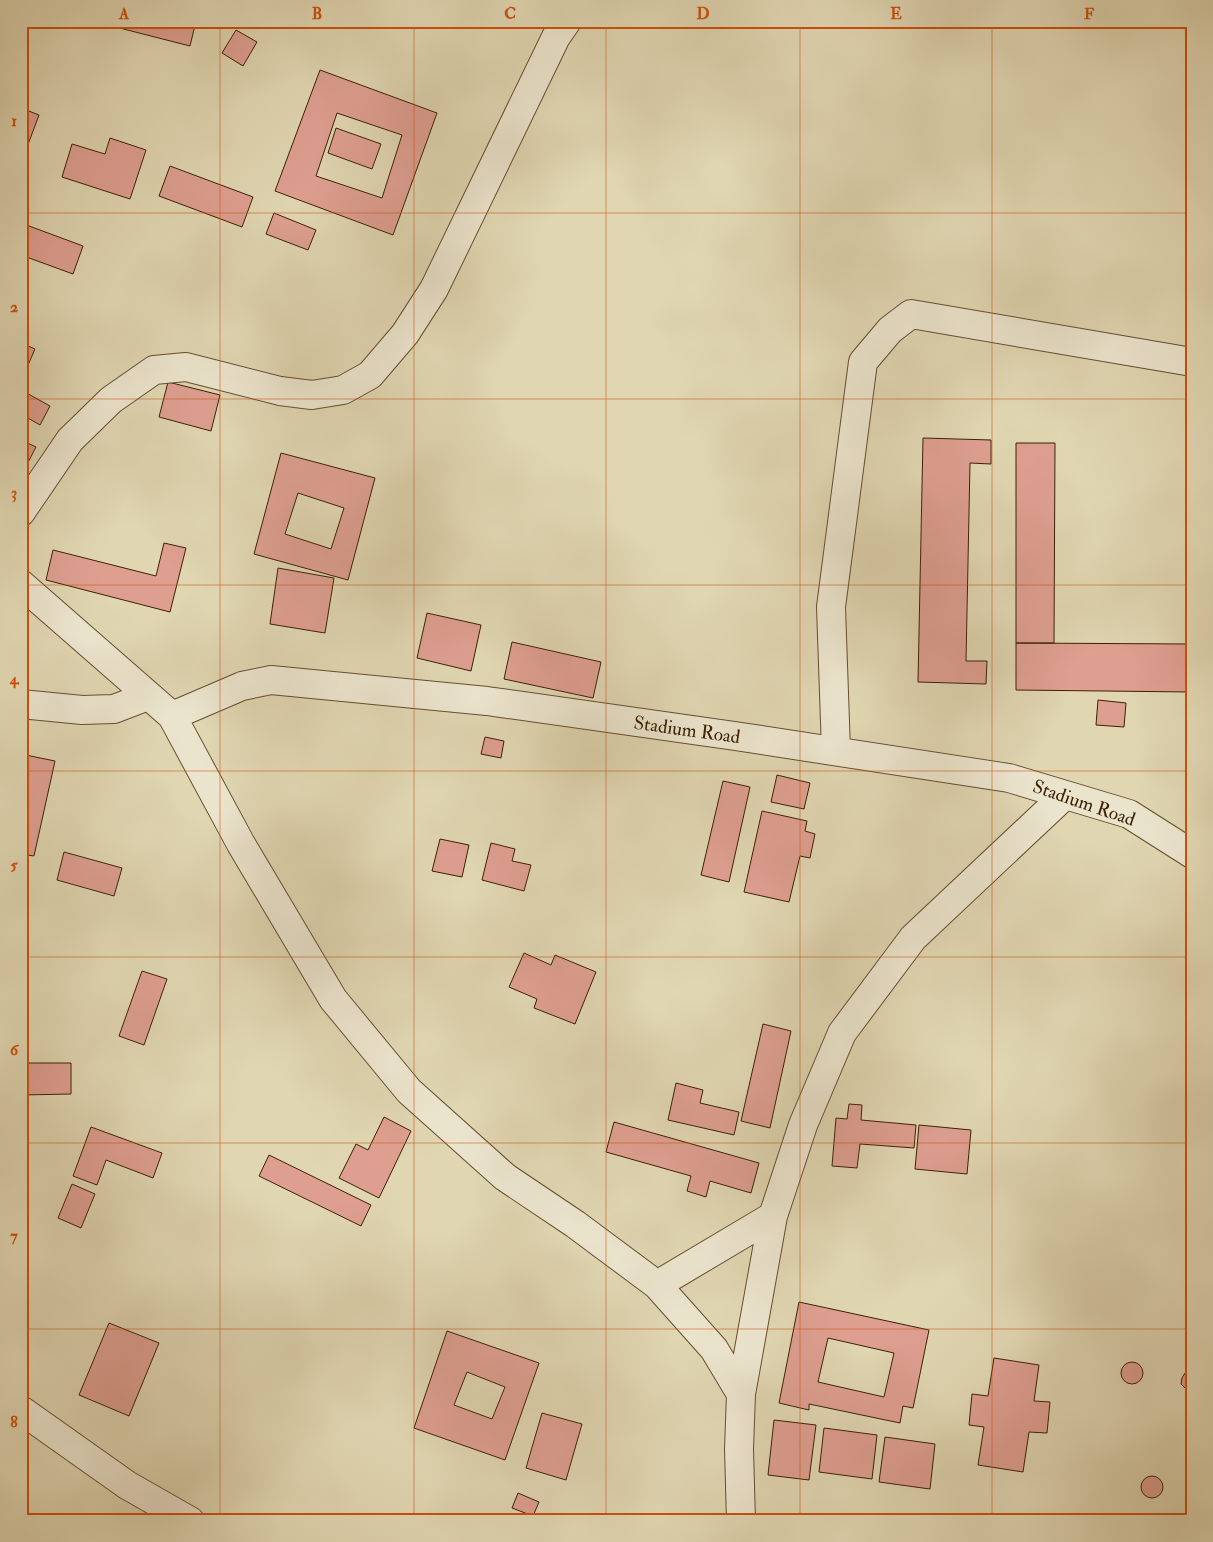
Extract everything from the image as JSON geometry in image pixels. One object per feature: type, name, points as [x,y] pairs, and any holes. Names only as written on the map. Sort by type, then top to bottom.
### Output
[{"type":"street","points":[[21,512],[70,440],[111,400],[154,370],[186,368],[280,391],[312,395],[343,390],[370,375],[405,334],[434,288],[556,36],[567,21]]},
{"type":"street","points":[[836,751],[831,607],[864,362],[890,330],[911,314],[1192,362]]},
{"type":"street","points":[[21,584],[172,716],[241,844],[333,999],[409,1091],[505,1177],[575,1224],[657,1286],[714,1349],[741,1394]]},
{"type":"street","name":"Stadium Road","points":[[172,716],[242,686],[271,680],[487,701],[1009,778],[1129,814],[1192,854]]},
{"type":"street","points":[[21,704],[82,710],[114,708],[148,696]]},
{"type":"street","points":[[741,1521],[741,1394],[773,1216],[803,1125],[842,1032],[913,938],[1065,795]]},
{"type":"street","points":[[657,1286],[773,1216]]},
{"type":"street","points":[[21,1410],[127,1485],[190,1521]]},
{"type":"building","points":[[101,21],[196,21],[190,46],[100,23]]},
{"type":"building","points":[[236,30],[257,42],[243,66],[222,53]]},
{"type":"building","points":[[320,70],[437,113],[393,235],[275,191]],"holes":[[[337,113],[402,135],[382,198],[316,176]]]},
{"type":"building","points":[[21,108],[39,115],[27,147],[21,145]]},
{"type":"building","points":[[336,128],[381,144],[372,169],[328,153]]},
{"type":"building","points":[[110,138],[146,150],[130,199],[62,177],[72,144],[105,154]]},
{"type":"building","points":[[170,166],[253,197],[242,227],[159,196]]},
{"type":"building","points":[[274,213],[316,230],[308,250],[266,234]]},
{"type":"building","points":[[21,223],[83,246],[73,274],[21,255]]},
{"type":"building","points":[[21,343],[35,349],[28,365],[21,362]]},
{"type":"building","points":[[168,382],[220,395],[211,431],[159,417]]},
{"type":"building","points":[[21,390],[50,406],[40,425],[21,414]]},
{"type":"building","points":[[923,438],[991,440],[991,464],[970,463],[966,661],[987,661],[986,684],[918,682]]},
{"type":"building","points":[[21,440],[36,447],[21,476]]},
{"type":"building","points":[[1016,443],[1055,443],[1054,643],[1016,643]]},
{"type":"building","points":[[281,453],[375,478],[348,580],[254,554]],"holes":[[[298,493],[344,508],[331,549],[285,534]]]},
{"type":"building","points":[[164,543],[186,548],[170,612],[46,580],[53,550],[156,576]]},
{"type":"building","points":[[278,568],[334,578],[325,633],[270,624]]},
{"type":"building","points":[[427,613],[481,625],[471,671],[417,658]]},
{"type":"building","points":[[512,642],[601,662],[593,698],[504,679]]},
{"type":"building","points":[[1016,643],[1192,644],[1192,692],[1016,690]]},
{"type":"building","points":[[1098,700],[1126,703],[1124,727],[1096,725]]},
{"type":"building","points":[[485,737],[504,741],[501,758],[481,754]]},
{"type":"building","points":[[21,754],[55,761],[34,856],[21,854]]},
{"type":"building","points":[[777,775],[810,783],[804,809],[771,802]]},
{"type":"building","points":[[723,781],[750,787],[729,882],[701,875]]},
{"type":"building","points":[[762,811],[807,821],[805,831],[815,834],[810,858],[800,856],[789,902],[744,892]]},
{"type":"building","points":[[440,839],[469,845],[462,877],[432,871]]},
{"type":"building","points":[[491,843],[515,849],[512,861],[531,865],[524,891],[482,880]]},
{"type":"building","points":[[64,852],[122,868],[114,896],[57,880]]},
{"type":"building","points":[[524,953],[551,965],[555,955],[596,972],[575,1024],[534,1008],[537,999],[509,987]]},
{"type":"building","points":[[142,971],[167,979],[144,1045],[119,1036]]},
{"type":"building","points":[[763,1024],[791,1031],[770,1128],[741,1121]]},
{"type":"building","points":[[21,1063],[71,1063],[71,1094],[21,1095]]},
{"type":"building","points":[[676,1083],[703,1090],[700,1103],[739,1112],[734,1135],[668,1120]]},
{"type":"building","points":[[849,1104],[862,1105],[861,1120],[916,1125],[914,1148],[860,1144],[857,1168],[832,1166],[836,1118],[847,1119]]},
{"type":"building","points":[[384,1117],[411,1131],[379,1198],[339,1178],[356,1144],[368,1150]]},
{"type":"building","points":[[614,1122],[759,1163],[751,1193],[710,1181],[706,1197],[687,1191],[691,1176],[606,1152]]},
{"type":"building","points":[[919,1125],[971,1130],[967,1174],[915,1169]]},
{"type":"building","points":[[91,1127],[162,1153],[153,1178],[106,1160],[97,1185],[73,1176]]},
{"type":"building","points":[[269,1155],[371,1205],[361,1226],[259,1176]]},
{"type":"building","points":[[72,1184],[95,1194],[81,1228],[58,1218]]},
{"type":"building","points":[[799,1302],[929,1330],[913,1408],[903,1406],[900,1423],[809,1404],[809,1410],[779,1403]],"holes":[[[828,1338],[894,1353],[884,1397],[818,1382]]]},
{"type":"building","points":[[109,1323],[159,1343],[129,1416],[79,1395]]},
{"type":"building","points":[[447,1331],[539,1363],[505,1460],[414,1428]],"holes":[[[467,1372],[505,1387],[492,1419],[454,1405]]]},
{"type":"building","points":[[994,1358],[1039,1365],[1034,1401],[1050,1402],[1047,1433],[1029,1432],[1023,1472],[978,1465],[984,1427],[969,1425],[972,1394],[988,1396]]},
{"type":"building","points":[[1132,1362],[1140,1365],[1143,1373],[1140,1381],[1132,1384],[1124,1381],[1121,1373],[1124,1365]]},
{"type":"building","points":[[1191,1371],[1191,1391],[1181,1384],[1185,1373]]},
{"type":"building","points":[[542,1413],[582,1424],[566,1480],[526,1468]]},
{"type":"building","points":[[774,1420],[816,1425],[809,1480],[768,1475]]},
{"type":"building","points":[[824,1428],[877,1435],[872,1479],[819,1472]]},
{"type":"building","points":[[885,1437],[935,1444],[930,1489],[879,1482]]},
{"type":"building","points":[[1152,1476],[1160,1479],[1163,1487],[1160,1495],[1152,1498],[1144,1495],[1141,1487],[1144,1479]]},
{"type":"building","points":[[518,1493],[539,1502],[533,1516],[512,1508]]}]
